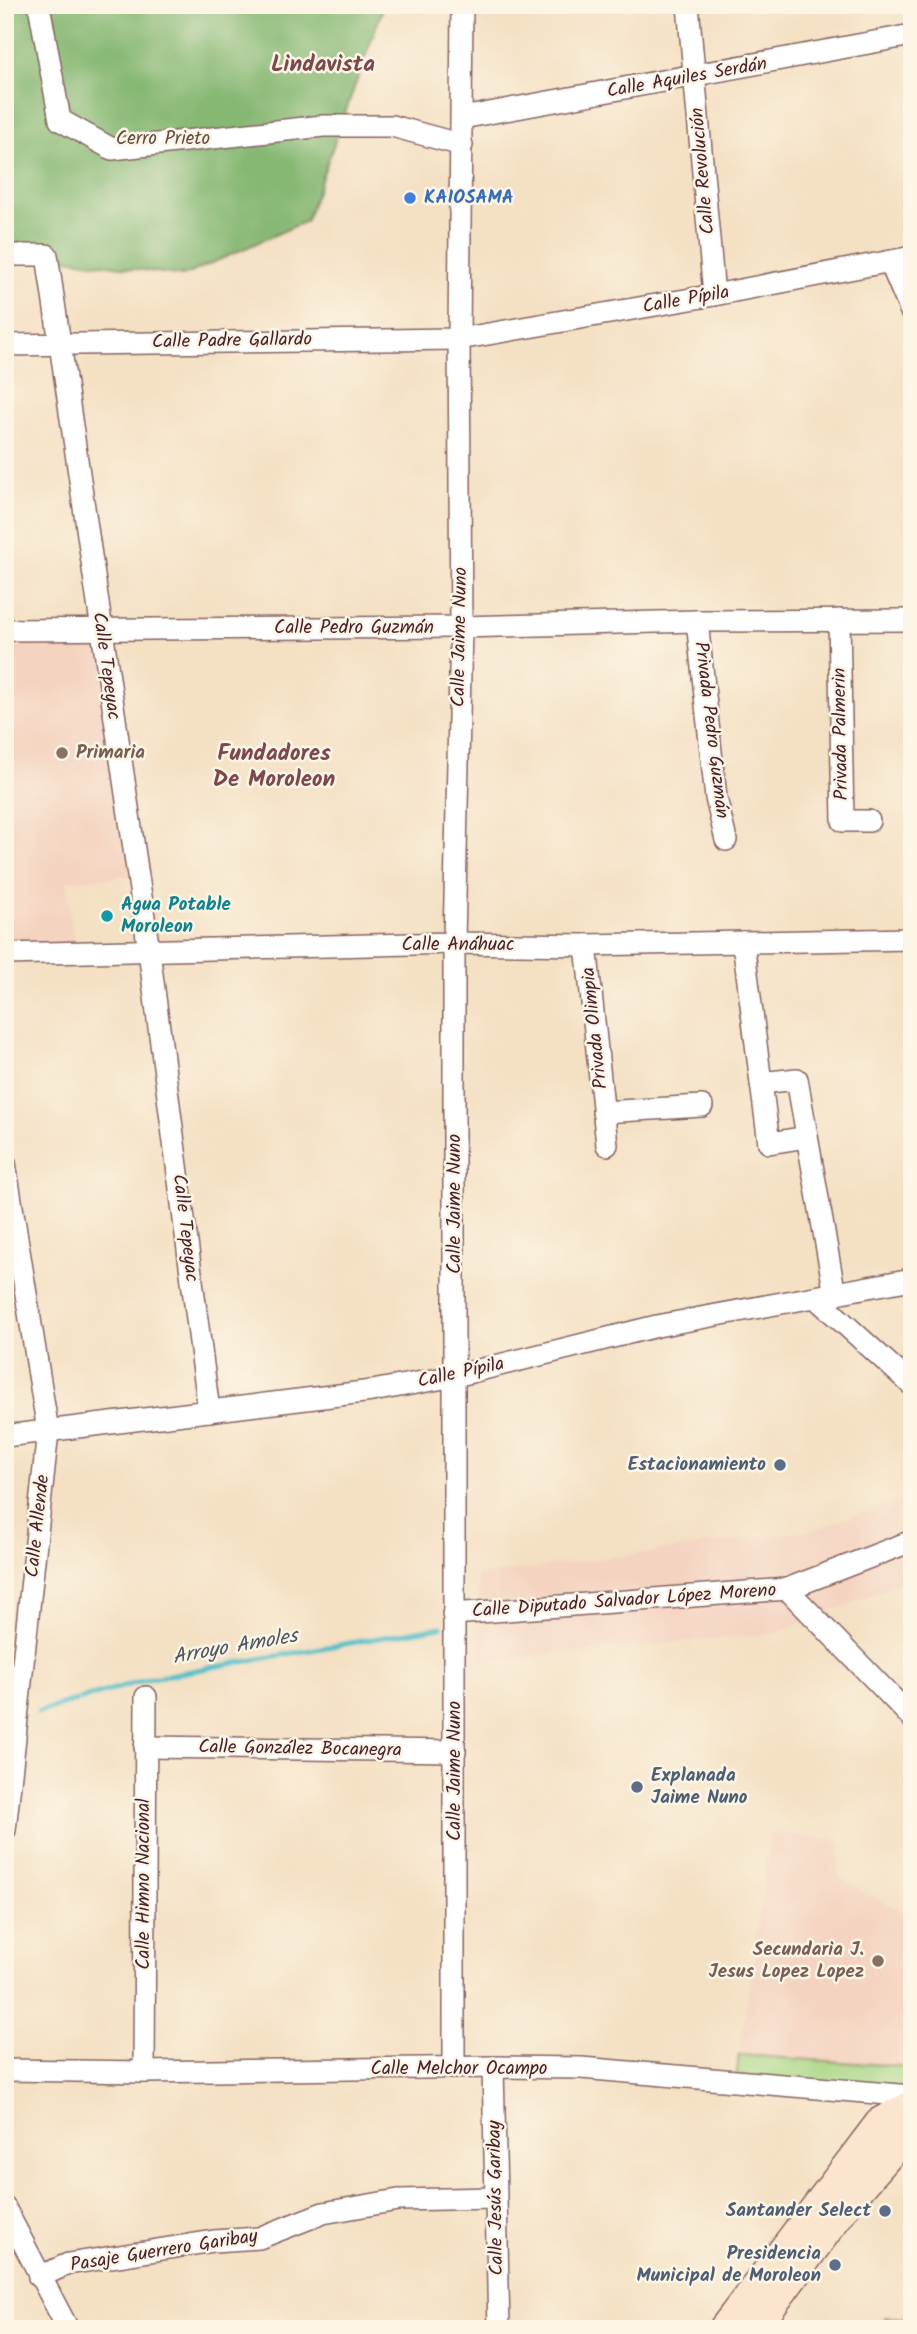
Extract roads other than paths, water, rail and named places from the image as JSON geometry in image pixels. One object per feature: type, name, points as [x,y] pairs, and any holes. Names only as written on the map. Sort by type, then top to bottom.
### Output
[{"type":"street","points":[[39,5],[60,120],[112,149],[323,126],[392,126],[462,145]]},
{"type":"street","name":"Calle Jaime Nuno","points":[[454,2068],[454,943],[461,627],[459,339],[462,5]]},
{"type":"street","name":"Calle Revolución","points":[[688,5],[714,295]]},
{"type":"street","name":"Calle Aquiles Serdán","points":[[462,118],[912,35]]},
{"type":"street","name":"Calle Tepeyac","points":[[5,255],[47,255],[149,951],[209,1411]]},
{"type":"street","name":"Calle Pípila","points":[[459,339],[714,295],[912,257]]},
{"type":"street","points":[[890,262],[912,314]]},
{"type":"street","name":"Calle Padre Gallardo","points":[[5,345],[459,339]]},
{"type":"street","name":"Privada Palmerin","points":[[839,620],[843,821],[869,821]]},
{"type":"street","name":"Calle Pedro Guzmán","points":[[5,630],[912,620]]},
{"type":"street","name":"Privada Pedro Guzmán","points":[[697,621],[716,798],[726,840]]},
{"type":"street","name":"Calle Anáhuac","points":[[5,954],[454,943],[586,945],[912,939]]},
{"type":"street","points":[[743,942],[769,1143],[807,1137]]},
{"type":"street","name":"Privada Olimpia","points":[[586,945],[607,1145]]},
{"type":"street","points":[[761,1083],[797,1079],[807,1137],[826,1296],[912,1385]]},
{"type":"street","name":"Privada Olimpia","points":[[603,1112],[702,1106]]},
{"type":"street","name":"Calle Allende","points":[[5,1163],[48,1431],[5,1830]]},
{"type":"street","name":"Calle Pípila","points":[[5,1436],[372,1391],[455,1376],[657,1326],[912,1279]]},
{"type":"street","name":"Calle Diputado Salvador López Moreno","points":[[453,1614],[787,1589],[912,1541]]},
{"type":"street","points":[[787,1589],[912,1718]]},
{"type":"street","name":"Calle Himno Nacional","points":[[144,2072],[146,1697]]},
{"type":"street","name":"Calle González Bocanegra","points":[[145,1747],[456,1751]]},
{"type":"street","name":"Calle Jesús Garibay","points":[[493,2067],[499,2329]]},
{"type":"street","name":"Calle Melchor Ocampo","points":[[5,2070],[144,2072],[582,2068],[910,2104]]},
{"type":"street","points":[[724,2329],[881,2122],[910,2104]]},
{"type":"street","points":[[754,2329],[849,2200],[904,2137],[910,2104]]},
{"type":"street","name":"Pasaje Guerrero Garibay","points":[[39,2277],[68,2264],[214,2241],[259,2238],[323,2213],[398,2200],[495,2199]]},
{"type":"street","points":[[5,2208],[68,2329]]},
{"type":"waterway","name":"Arroyo Amoles","points":[[38,1712],[151,1678],[441,1627]]},
{"type":"place","name":"KAIOSAMA","points":[[410,198]]},
{"type":"place","name":"Primaria","points":[[62,753]]},
{"type":"place","name":"Agua Potable Moroleon","points":[[107,916]]},
{"type":"place","name":"Estacionamiento","points":[[780,1465]]},
{"type":"place","name":"Explanada Jaime Nuno","points":[[637,1787]]},
{"type":"place","name":"Secundaria J. Jesus Lopez Lopez","points":[[878,1961]]},
{"type":"place","name":"Santander Select","points":[[885,2211]]},
{"type":"place","name":"Presidencia Municipal de Moroleon","points":[[835,2265]]},
{"type":"district","name":"Lindavista","points":[[323,65]]},
{"type":"district","name":"Fundadores De Moroleon","points":[[274,767]]},
{"type":"park label","name":"Cerro Prieto","points":[[163,139]]}]
